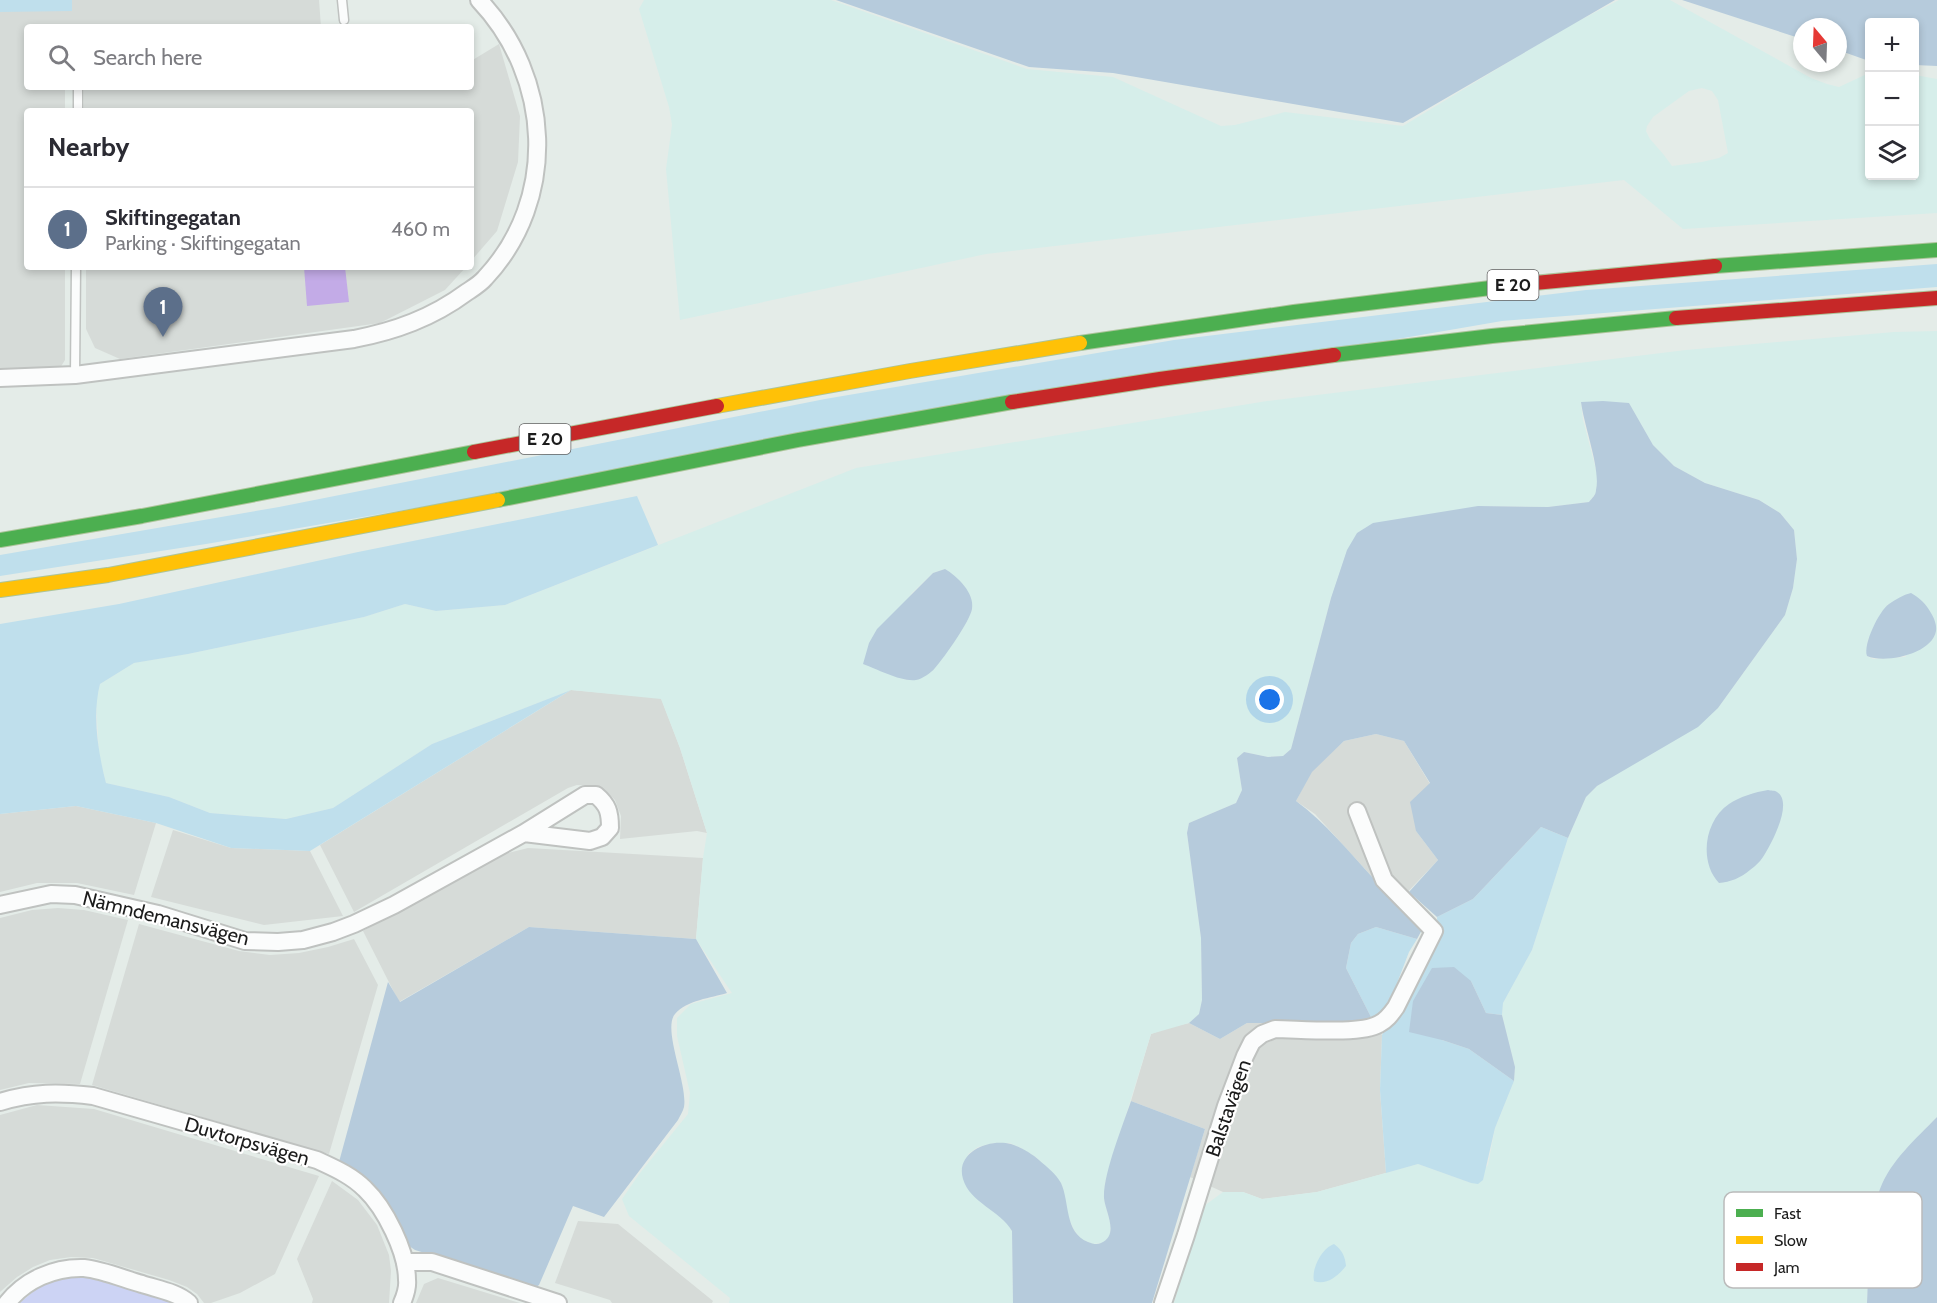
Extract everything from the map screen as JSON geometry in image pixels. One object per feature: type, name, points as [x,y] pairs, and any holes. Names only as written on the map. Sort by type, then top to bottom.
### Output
[{"type":"highway","name":"E 20","points":[[0,540],[227,500],[912,370],[1169,328],[1298,310],[1557,280],[1709,266],[1937,250]]},
{"type":"highway","points":[[0,590],[108,575],[841,432],[1178,375],[1554,329],[1751,311],[1937,298]]},
{"type":"street","points":[[0,378],[75,375],[379,334],[413,324],[449,305],[484,279],[509,248],[530,200],[537,156],[538,128],[526,76],[515,50],[479,0]]},
{"type":"street","name":"Nämndemansvägen","points":[[0,905],[51,894],[75,895],[158,914],[244,940],[278,942],[303,939],[333,932],[393,905],[524,833],[585,795],[596,795],[604,801],[609,815],[610,828],[602,837],[590,841],[524,833]]},
{"type":"street","name":"Balstavägen","points":[[1163,1303],[1226,1106],[1252,1042],[1262,1034],[1275,1029],[1360,1030],[1377,1025],[1388,1018],[1396,1007],[1434,931],[1384,880],[1357,811]]},
{"type":"street","name":"Duvtorpsvägen","points":[[0,1102],[26,1095],[61,1092],[93,1096],[317,1160],[344,1173],[365,1188],[380,1206],[392,1229],[405,1262],[408,1281],[402,1303]]},
{"type":"street","points":[[405,1262],[432,1262],[558,1303]]},
{"type":"street","points":[[7,1303],[15,1293],[35,1278],[60,1270],[85,1268],[184,1298],[189,1303]]},
{"type":"lane","points":[[342,0],[344,20]]},
{"type":"lane","points":[[78,90],[78,108]]},
{"type":"lane","points":[[75,375],[76,270]]},
{"type":"shaded area","points":[[0,0],[319,0],[321,24],[24,24],[24,90],[65,90],[65,108],[24,108],[24,270],[65,270],[65,360],[60,368],[0,369]]},
{"type":"shaded area","points":[[0,0],[72,0],[72,11],[0,12]]},
{"type":"shaded area","points":[[644,0],[831,0],[1027,69],[1113,77],[1221,126],[1235,125],[1285,112],[1403,126],[1563,29],[1619,0],[1670,0],[1793,68],[1793,72],[1800,72],[1839,87],[1865,75],[1865,180],[1919,180],[1919,76],[1937,79],[1937,213],[1683,229],[1624,180],[986,254],[680,320],[666,169],[672,125],[669,107],[639,9]],"holes":[[[1702,88],[1712,91],[1718,100],[1728,153],[1702,162],[1672,166],[1646,131],[1653,117],[1689,91]]]},
{"type":"shaded area","points":[[836,0],[1615,0],[1403,123],[1113,73],[1029,67]]},
{"type":"shaded area","points":[[1682,0],[1937,0],[1937,66],[1919,65],[1919,18],[1865,18],[1865,60],[1847,53],[1847,18],[1793,18],[1793,36]]},
{"type":"shaded area","points":[[499,44],[520,116],[518,162],[497,231],[474,258],[474,108],[84,108],[84,90],[474,90],[474,59]]},
{"type":"shaded area","points":[[1937,264],[1937,287],[1502,321],[206,544],[0,576],[0,555],[279,507],[825,399],[1174,340],[1586,290]]},
{"type":"shaded area","points":[[86,270],[463,270],[445,290],[380,323],[120,359],[95,348],[86,329]]},
{"type":"shaded area","points":[[304,270],[345,270],[349,302],[307,306]]},
{"type":"shaded area","points":[[1937,331],[1937,1117],[1906,1149],[1890,1170],[1879,1192],[1724,1192],[1724,1288],[1868,1288],[1867,1303],[1174,1303],[1200,1209],[1223,1192],[1243,1192],[1262,1199],[1317,1192],[1418,1164],[1471,1183],[1488,1165],[1495,1128],[1514,1081],[1515,1067],[1502,1015],[1503,1003],[1532,950],[1568,838],[1586,797],[1597,786],[1718,708],[1785,615],[1793,588],[1797,559],[1794,530],[1780,513],[1759,500],[1705,483],[1674,466],[1653,445],[1629,403],[1581,402],[1583,420],[1598,477],[1596,493],[1589,502],[1548,507],[1478,506],[1331,598],[1291,749],[1283,756],[1268,757],[1244,752],[1237,758],[1242,790],[1236,803],[1189,823],[1187,833],[1201,938],[1202,1000],[1199,1014],[1189,1023],[1151,1034],[1105,1183],[1104,1199],[1111,1226],[1110,1236],[1103,1243],[1093,1244],[1081,1239],[1068,1216],[1062,1185],[1037,1158],[1021,1148],[1010,1143],[994,1143],[978,1147],[968,1154],[999,1216],[1012,1231],[1013,1303],[729,1303],[730,1298],[629,1216],[622,1199],[688,1114],[690,1093],[677,1036],[677,1018],[691,1004],[732,993],[696,939],[707,833],[680,748],[661,699],[571,690],[432,744],[333,808],[286,819],[210,813],[169,797],[106,783],[99,755],[96,700],[100,684],[134,663],[364,617],[405,604],[436,611],[505,605],[856,468],[1267,401],[1686,350],[1894,332]],"holes":[[[945,569],[972,608],[967,621],[934,669],[907,680],[864,664],[912,593],[933,573]],[[1888,604],[1906,657],[1873,659],[1867,656],[1868,640]]]},
{"type":"shaded area","points":[[1581,402],[1629,403],[1653,445],[1674,466],[1705,483],[1759,500],[1780,513],[1794,530],[1797,559],[1793,588],[1785,615],[1718,708],[1698,727],[1597,786],[1586,797],[1568,838],[1541,827],[1473,899],[1437,917],[1409,892],[1438,860],[1416,831],[1410,802],[1430,783],[1404,741],[1376,734],[1344,741],[1312,772],[1296,801],[1327,828],[1374,879],[1418,921],[1423,928],[1417,939],[1376,927],[1358,934],[1351,943],[1346,968],[1372,1019],[1360,1023],[1247,1023],[1220,1039],[1189,1023],[1199,1014],[1202,1000],[1201,938],[1187,833],[1189,823],[1236,803],[1242,790],[1237,758],[1244,752],[1268,757],[1283,756],[1291,749],[1331,598],[1347,550],[1357,533],[1373,523],[1478,506],[1548,507],[1589,502],[1596,492],[1597,481]]},
{"type":"shaded area","points":[[637,496],[658,545],[505,605],[436,611],[405,604],[364,617],[134,663],[100,684],[96,708],[97,734],[106,783],[169,797],[210,813],[286,819],[333,808],[432,744],[571,690],[310,851],[231,848],[156,823],[76,806],[0,814],[0,624],[119,604],[358,552]]},
{"type":"shaded area","points":[[945,569],[955,576],[968,591],[972,609],[962,630],[935,668],[921,678],[910,680],[863,664],[869,643],[877,629],[933,573]]},
{"type":"shaded area","points":[[1911,593],[1925,604],[1933,617],[1936,631],[1933,639],[1917,651],[1896,658],[1867,656],[1867,644],[1881,613],[1892,602]]},
{"type":"shaded area","points":[[571,690],[661,698],[680,748],[707,833],[697,831],[620,839],[621,816],[615,800],[605,790],[593,786],[577,785],[568,788],[354,912],[320,845]]},
{"type":"shaded area","points":[[1376,734],[1404,741],[1430,784],[1416,831],[1438,860],[1398,902],[1315,814],[1296,801],[1311,772],[1344,741]]},
{"type":"shaded area","points":[[1768,790],[1777,792],[1782,797],[1783,805],[1779,824],[1771,843],[1760,861],[1747,873],[1719,883],[1709,864],[1707,853],[1707,842],[1714,821],[1721,811],[1733,801]]},
{"type":"shaded area","points":[[76,806],[156,823],[134,895],[77,883],[37,883],[0,892],[0,814]]},
{"type":"shaded area","points":[[1541,827],[1568,838],[1532,950],[1503,1003],[1502,1015],[1486,1013],[1471,981],[1442,1040],[1469,1049],[1514,1081],[1495,1128],[1483,1180],[1478,1184],[1471,1183],[1418,1164],[1386,1173],[1380,1090],[1382,1035],[1438,932],[1437,917],[1473,899]]},
{"type":"shaded area","points":[[173,830],[231,848],[310,851],[343,916],[264,925],[151,897]]},
{"type":"shaded area","points":[[528,848],[703,858],[696,939],[529,927],[399,1002],[363,931],[488,858]]},
{"type":"shaded area","points":[[58,908],[84,910],[128,920],[80,1084],[29,1083],[0,1090],[0,918],[32,910]]},
{"type":"shaded area","points":[[139,924],[239,951],[270,955],[299,953],[354,939],[378,985],[329,1154],[92,1085]]},
{"type":"shaded area","points":[[529,927],[696,939],[727,993],[693,1003],[675,1014],[671,1032],[684,1097],[684,1107],[678,1120],[604,1217],[573,1206],[539,1285],[536,1287],[415,1250],[409,1246],[339,1162],[388,982],[400,1002]]},
{"type":"shaded area","points":[[1376,927],[1417,939],[1409,952],[1394,991],[1380,1015],[1372,1019],[1346,968],[1351,943],[1358,934]]},
{"type":"shaded area","points":[[1454,967],[1471,981],[1486,1013],[1502,1015],[1515,1067],[1514,1081],[1469,1049],[1409,1032],[1413,1001],[1432,968]]},
{"type":"shaded area","points":[[1372,1019],[1382,1035],[1380,1090],[1386,1173],[1317,1192],[1262,1199],[1243,1192],[1223,1192],[1190,1177],[1205,1129],[1131,1101],[1151,1034],[1167,1028],[1189,1023],[1220,1039],[1247,1023],[1360,1023]]},
{"type":"shaded area","points":[[1131,1101],[1205,1129],[1152,1303],[1013,1303],[1012,1231],[967,1187],[963,1179],[964,1161],[976,1149],[993,1143],[1011,1144],[1026,1151],[1048,1168],[1061,1183],[1071,1224],[1075,1231],[1088,1242],[1099,1244],[1110,1234],[1110,1222],[1104,1198],[1105,1188],[1114,1150]]},
{"type":"shaded area","points":[[37,1105],[94,1109],[319,1176],[275,1274],[240,1293],[211,1303],[204,1303],[187,1287],[169,1280],[93,1258],[71,1257],[50,1260],[33,1267],[0,1292],[0,1115]]},
{"type":"shaded area","points":[[1937,1117],[1937,1303],[1867,1303],[1867,1288],[1922,1288],[1922,1192],[1879,1192],[1897,1159]]},
{"type":"shaded area","points":[[332,1181],[358,1200],[377,1225],[389,1255],[391,1271],[389,1303],[312,1303],[313,1299],[297,1259]]},
{"type":"shaded area","points":[[578,1221],[618,1224],[713,1301],[712,1303],[612,1303],[610,1300],[555,1283]]},
{"type":"shaded area","points":[[1334,1244],[1343,1254],[1346,1266],[1332,1279],[1323,1282],[1314,1281],[1314,1271],[1318,1260],[1325,1250]]},
{"type":"shaded area","points":[[85,1277],[174,1303],[20,1303],[50,1282]]},
{"type":"shaded area","points":[[438,1278],[520,1303],[416,1303],[424,1284]]},
{"type":"traffic: fast","points":[[1715,266],[1937,250]]},
{"type":"traffic: fast","points":[[1080,343],[1294,312],[1523,284]]},
{"type":"traffic: fast","points":[[1334,355],[1492,336],[1676,318]]},
{"type":"traffic: fast","points":[[498,500],[798,440],[1012,402]]},
{"type":"traffic: fast","points":[[0,540],[142,516],[474,452]]},
{"type":"traffic: slow","points":[[717,406],[1080,343]]},
{"type":"traffic: slow","points":[[0,590],[108,575],[498,500]]},
{"type":"traffic: jam","points":[[1523,284],[1715,266]]},
{"type":"traffic: jam","points":[[1676,318],[1937,298]]},
{"type":"traffic: jam","points":[[1012,402],[1334,355]]},
{"type":"traffic: jam","points":[[474,452],[717,406]]},
{"type":"place","name":"Skiftingegatan","points":[[163,337]]}]
